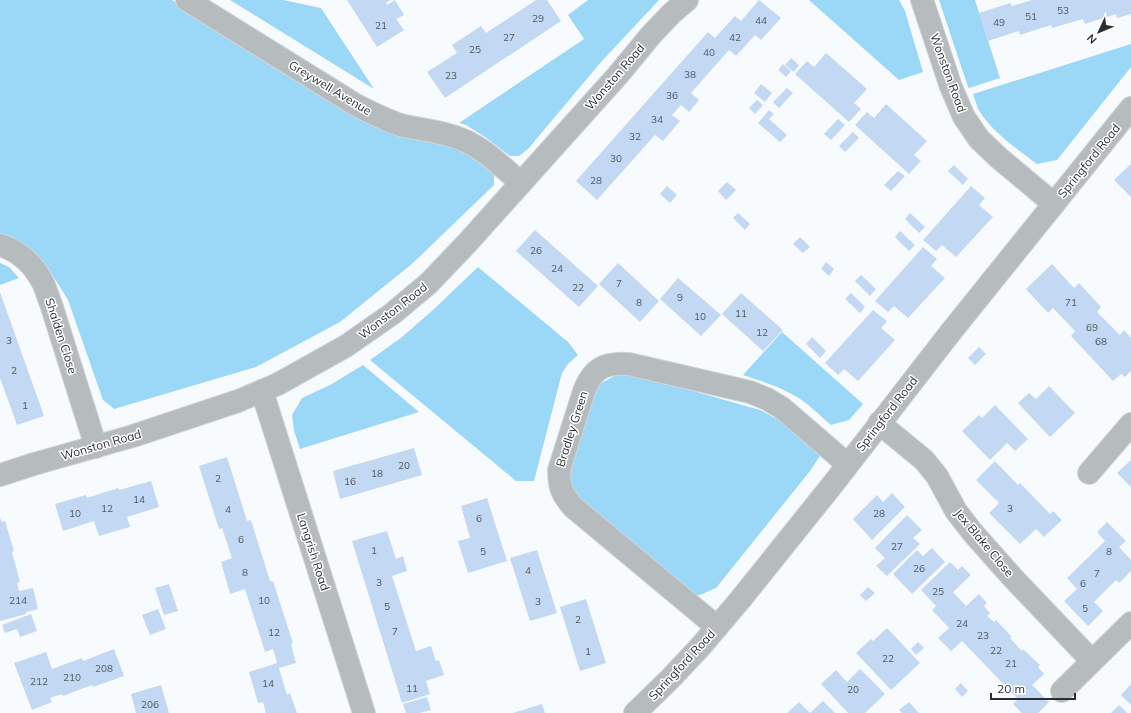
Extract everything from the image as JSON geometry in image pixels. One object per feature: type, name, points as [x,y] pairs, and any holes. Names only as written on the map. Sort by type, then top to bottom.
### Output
[{"type":"street","name":"Greywell Avenue","points":[[187,0],[356,105],[378,116],[400,124],[462,139],[484,152],[521,183]]},
{"type":"street","name":"Wonston Road","points":[[0,475],[133,436],[238,401],[278,384],[346,346],[392,314],[429,283],[521,183],[651,35],[687,0]]},
{"type":"street","name":"Wonston Road","points":[[922,0],[951,87],[964,117],[979,139],[999,158],[1054,204]]},
{"type":"street","name":"Springford Road","points":[[635,713],[701,646],[752,585],[1131,108]]},
{"type":"street","name":"Shalden Close","points":[[0,245],[10,248],[23,257],[34,269],[43,283],[96,446]]},
{"type":"street","name":"Bradley Green","points":[[717,627],[573,507],[564,497],[559,483],[559,470],[588,380],[605,366],[616,363],[629,364],[750,392],[767,399],[782,408],[847,464]]},
{"type":"street","name":"Langrish Road","points":[[262,391],[364,713]]},
{"type":"street","name":"Jex Blake Close","points":[[880,423],[924,460],[937,476],[956,511],[973,533],[1013,578],[1092,661]]},
{"type":"street","points":[[1089,473],[1131,424]]},
{"type":"street","points":[[1062,691],[1131,623]]},
{"type":"shaded area","points":[[0,0],[172,0],[356,116],[468,151],[494,171],[494,185],[413,263],[340,322],[256,367],[114,409],[103,400],[68,300],[48,268],[9,236],[0,234]]},
{"type":"shaded area","points":[[230,0],[283,0],[321,8],[374,89]]},
{"type":"shaded area","points":[[588,0],[659,0],[601,62],[528,149],[519,156],[510,156],[485,137],[466,125],[459,123],[584,39],[568,15]]},
{"type":"shaded area","points":[[809,0],[899,0],[905,11],[923,72],[899,80]]},
{"type":"shaded area","points":[[939,0],[975,0],[1000,78],[969,88],[968,87]]},
{"type":"shaded area","points":[[1131,44],[1131,67],[1057,160],[1037,164],[997,132],[978,109],[973,94]]},
{"type":"shaded area","points":[[0,263],[9,267],[19,278],[0,285]]},
{"type":"shaded area","points":[[478,267],[568,342],[578,355],[568,364],[562,373],[534,481],[516,481],[370,360],[402,337]]},
{"type":"shaded area","points":[[782,332],[863,404],[849,420],[831,425],[813,409],[789,392],[743,375]]},
{"type":"shaded area","points":[[363,365],[419,412],[300,449],[294,431],[292,415],[302,398],[330,385]]},
{"type":"shaded area","points":[[616,375],[637,375],[760,410],[777,419],[819,453],[820,456],[810,471],[716,588],[700,595],[693,595],[579,502],[572,491],[569,477],[571,460],[595,390],[602,383]]},
{"type":"building","points":[[347,0],[390,0],[386,3],[387,5],[395,0],[404,15],[396,19],[404,30],[377,47]]},
{"type":"building","points":[[536,0],[547,0],[561,21],[445,98],[427,72],[457,53],[452,45],[481,26],[486,33]]},
{"type":"building","points":[[759,0],[781,18],[761,40],[755,35],[736,56],[729,50],[691,93],[699,100],[689,112],[681,105],[672,115],[680,121],[663,141],[655,135],[597,200],[576,181],[708,32],[715,38],[735,16],[741,21]]},
{"type":"building","points":[[1032,0],[1131,0],[1131,14],[1117,18],[1116,14],[1085,24],[1083,19],[1052,28],[1051,25],[1020,35],[1019,31],[988,41],[979,13],[1010,3],[1012,6]]},
{"type":"building","points":[[826,53],[867,89],[854,103],[861,109],[849,122],[795,74],[807,61],[814,67]]},
{"type":"building","points":[[791,58],[799,65],[794,72],[785,65]]},
{"type":"building","points":[[783,64],[791,71],[786,77],[778,70]]},
{"type":"building","points":[[761,84],[772,93],[765,102],[754,93]]},
{"type":"building","points":[[787,88],[793,93],[779,108],[773,102]]},
{"type":"building","points":[[757,100],[763,105],[755,114],[749,108]]},
{"type":"building","points":[[886,104],[927,141],[914,155],[921,161],[909,174],[855,125],[867,112],[874,118]]},
{"type":"building","points":[[769,110],[774,114],[769,119],[787,135],[780,142],[758,123]]},
{"type":"building","points":[[838,119],[845,125],[831,140],[824,134]]},
{"type":"building","points":[[853,132],[859,138],[845,152],[839,146]]},
{"type":"building","points":[[1131,164],[1131,197],[1114,180]]},
{"type":"building","points":[[954,165],[968,179],[963,185],[948,171]]},
{"type":"building","points":[[898,171],[905,176],[891,191],[884,185]]},
{"type":"building","points":[[727,182],[736,190],[726,200],[718,191]]},
{"type":"building","points":[[667,186],[677,195],[670,203],[660,194]]},
{"type":"building","points":[[971,186],[985,198],[979,205],[993,217],[956,257],[942,245],[936,251],[923,240]]},
{"type":"building","points":[[738,213],[750,224],[745,230],[733,218]]},
{"type":"building","points":[[910,213],[925,227],[919,233],[905,219]]},
{"type":"building","points":[[535,230],[598,286],[579,307],[516,251]]},
{"type":"building","points":[[900,231],[915,245],[909,251],[895,237]]},
{"type":"building","points":[[800,237],[810,247],[803,253],[793,244]]},
{"type":"building","points":[[923,247],[937,259],[931,266],[945,278],[908,318],[894,306],[888,312],[875,301]]},
{"type":"building","points":[[826,262],[834,269],[829,276],[821,269]]},
{"type":"building","points":[[618,263],[659,301],[640,322],[599,284]]},
{"type":"building","points":[[1052,264],[1074,288],[1079,283],[1101,307],[1097,312],[1120,335],[1124,330],[1131,338],[1131,371],[1125,377],[1121,374],[1113,381],[1071,336],[1075,331],[1053,308],[1048,313],[1026,289]]},
{"type":"building","points":[[861,275],[876,289],[870,296],[855,281]]},
{"type":"building","points":[[678,278],[721,315],[701,336],[660,299]]},
{"type":"building","points":[[0,292],[44,416],[17,425],[0,378]]},
{"type":"building","points":[[741,293],[783,330],[763,351],[722,314]]},
{"type":"building","points":[[851,293],[865,307],[860,313],[845,299]]},
{"type":"building","points":[[873,310],[887,321],[881,328],[895,340],[858,381],[844,369],[838,375],[825,363]]},
{"type":"building","points":[[812,337],[826,351],[820,358],[806,344]]},
{"type":"building","points":[[979,347],[986,354],[975,365],[968,358]]},
{"type":"building","points":[[1049,386],[1075,413],[1050,437],[1018,403],[1029,393],[1036,399]]},
{"type":"building","points":[[995,405],[1028,439],[1015,451],[1007,443],[990,460],[962,431],[979,415],[982,418]]},
{"type":"building","points":[[414,448],[422,475],[340,499],[333,471]]},
{"type":"building","points":[[227,457],[247,521],[251,520],[270,581],[273,581],[293,643],[291,644],[296,663],[279,668],[287,695],[290,693],[297,713],[266,713],[263,702],[258,703],[249,672],[277,663],[273,649],[265,652],[245,589],[230,594],[221,562],[232,558],[222,528],[219,529],[199,466]]},
{"type":"building","points":[[1131,460],[1131,487],[1117,473]]},
{"type":"building","points":[[995,461],[1018,485],[1020,483],[1050,514],[1053,511],[1062,520],[1044,537],[1036,529],[1020,544],[989,513],[999,503],[976,480]]},
{"type":"building","points":[[151,481],[159,507],[127,517],[130,527],[99,536],[94,521],[63,531],[55,504],[86,495],[87,498],[118,488],[119,490]]},
{"type":"building","points":[[892,493],[905,507],[872,540],[853,519],[877,495],[883,502]]},
{"type":"building","points":[[487,498],[507,561],[468,573],[458,541],[470,538],[461,506]]},
{"type":"building","points":[[907,515],[922,530],[913,538],[920,544],[887,576],[876,566],[885,558],[875,548]]},
{"type":"building","points":[[0,518],[2,522],[5,521],[14,551],[12,552],[20,582],[17,583],[19,591],[33,588],[38,609],[0,621]]},
{"type":"building","points":[[1107,522],[1126,541],[1119,547],[1131,560],[1131,571],[1119,583],[1116,580],[1094,602],[1103,611],[1088,626],[1064,601],[1077,589],[1067,578],[1105,541],[1097,532]]},
{"type":"building","points":[[387,531],[396,559],[403,556],[407,571],[392,576],[416,651],[431,646],[436,661],[439,660],[444,675],[426,681],[430,694],[402,703],[352,541]]},
{"type":"building","points":[[932,548],[945,562],[912,594],[893,574],[917,550],[923,556]]},
{"type":"building","points":[[537,550],[557,613],[530,621],[510,558]]},
{"type":"building","points":[[950,562],[958,570],[962,566],[971,575],[953,592],[966,606],[979,594],[987,603],[984,606],[990,613],[987,616],[994,622],[996,620],[1012,637],[1010,638],[1022,651],[1023,649],[1040,665],[1038,667],[1044,674],[1032,685],[1049,702],[1038,713],[1022,713],[1013,704],[1018,699],[962,641],[951,651],[938,638],[949,628],[932,610],[936,606],[921,590]]},
{"type":"building","points":[[169,584],[178,611],[164,615],[155,588]]},
{"type":"building","points":[[868,587],[875,593],[866,601],[860,595]]},
{"type":"building","points":[[586,599],[606,663],[580,671],[560,607]]},
{"type":"building","points":[[158,609],[166,629],[150,635],[142,615]]},
{"type":"building","points":[[31,614],[37,631],[20,637],[17,629],[5,633],[2,625]]},
{"type":"building","points":[[887,628],[920,663],[891,690],[856,653],[871,639],[873,641]]},
{"type":"building","points":[[918,642],[924,648],[916,655],[911,649]]},
{"type":"building","points":[[114,649],[124,676],[93,687],[92,685],[63,696],[62,694],[50,698],[52,702],[32,710],[14,663],[46,652],[52,669],[82,658],[83,661]]},
{"type":"building","points":[[860,669],[885,694],[865,713],[848,713],[821,684],[836,670],[847,682]]},
{"type":"building","points":[[961,683],[968,691],[962,697],[955,689]]},
{"type":"building","points":[[1131,684],[1131,705],[1121,695]]},
{"type":"building","points":[[161,685],[169,713],[136,713],[131,694]]},
{"type":"building","points":[[427,697],[431,710],[419,713],[406,713],[403,704]]},
{"type":"building","points":[[823,701],[835,713],[810,713]]},
{"type":"building","points":[[799,702],[810,713],[787,713]]},
{"type":"building","points":[[909,702],[919,713],[902,713],[899,710]]},
{"type":"building","points":[[542,704],[545,713],[513,713]]},
{"type":"building","points":[[1119,705],[1127,713],[1111,713]]}]
